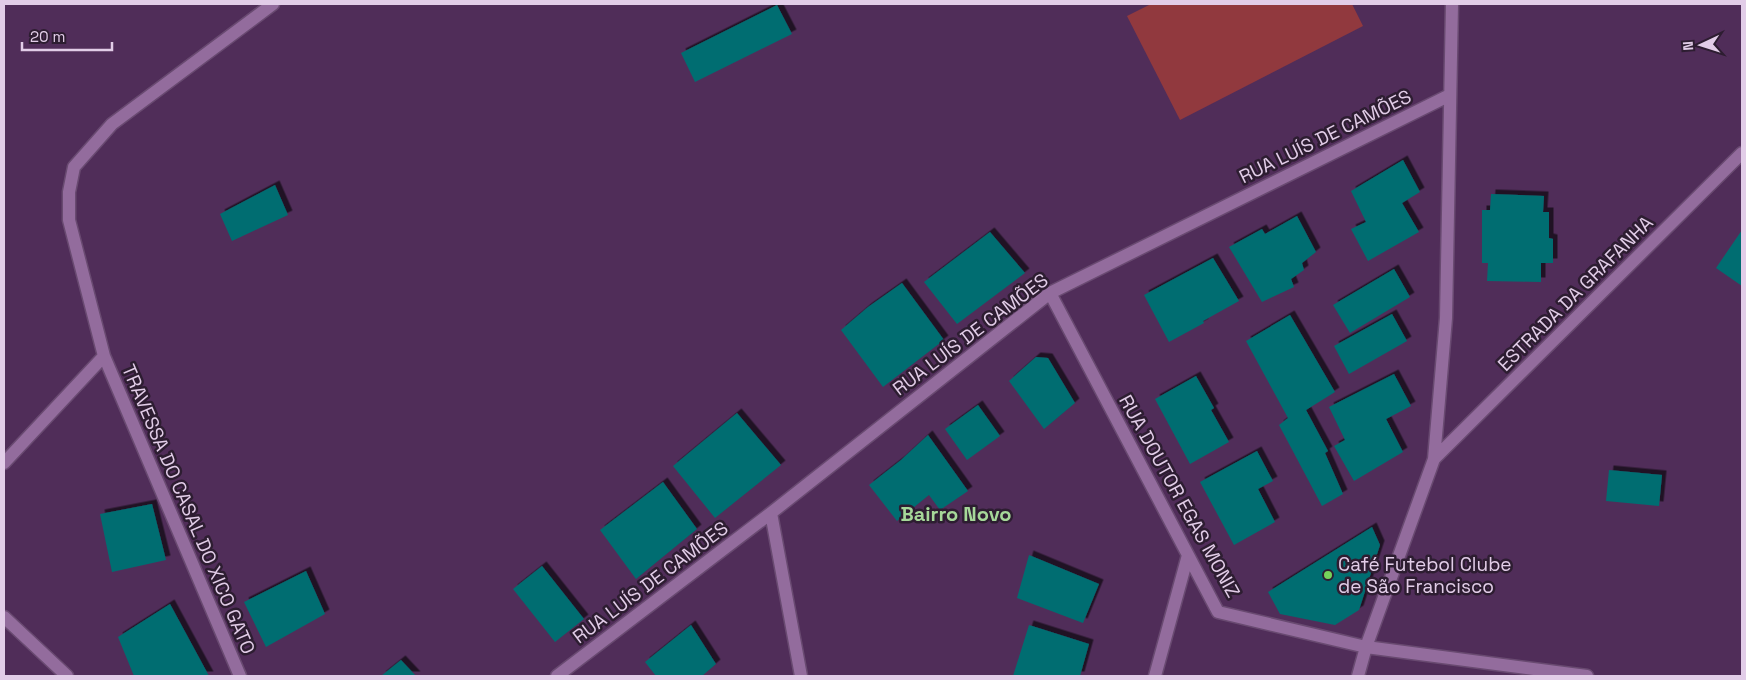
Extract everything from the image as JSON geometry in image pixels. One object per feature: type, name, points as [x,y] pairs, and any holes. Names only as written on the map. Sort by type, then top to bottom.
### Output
[{"type":"street","name":"TRAVESSA DO CASAL DO XICO GATO","points":[[240,676],[104,356],[69,220],[69,192],[74,167],[112,124],[273,4]]},
{"type":"street","points":[[1358,676],[1366,647],[1434,459],[1446,318],[1452,4]]},
{"type":"street","name":"RUA LUÍS DE CAMÕES","points":[[557,676],[771,513],[1050,293],[1450,95]]},
{"type":"street","name":"ESTRADA DA GRAFANHA","points":[[1434,459],[1742,153]]},
{"type":"street","name":"RUA DOUTOR EGAS MONIZ","points":[[1050,293],[1218,612],[1366,647],[1587,676]]},
{"type":"street","points":[[4,463],[104,356]]},
{"type":"street","points":[[771,513],[801,676]]},
{"type":"street","points":[[1154,676],[1188,556]]},
{"type":"street","points":[[4,617],[67,676]]},
{"type":"shaded area","points":[[1151,4],[1352,4],[1363,26],[1180,120],[1127,16]]},
{"type":"building","points":[[777,5],[792,34],[695,82],[681,53]]},
{"type":"building","points":[[1403,160],[1420,192],[1402,203],[1419,232],[1368,261],[1351,229],[1366,222],[1351,191]]},
{"type":"building","points":[[275,185],[288,215],[232,241],[220,214]]},
{"type":"building","points":[[1491,194],[1544,196],[1543,212],[1549,212],[1549,238],[1553,239],[1553,263],[1541,263],[1541,282],[1487,281],[1488,263],[1482,263],[1482,210],[1490,210]]},
{"type":"building","points":[[1297,216],[1316,252],[1302,263],[1304,270],[1291,279],[1294,287],[1262,302],[1229,247],[1262,229],[1265,234]]},
{"type":"building","points":[[1742,230],[1742,286],[1716,268]]},
{"type":"building","points":[[990,232],[1025,273],[957,324],[924,282]]},
{"type":"building","points":[[1213,258],[1239,301],[1169,342],[1144,295]]},
{"type":"building","points":[[1394,269],[1410,297],[1350,333],[1333,305]]},
{"type":"building","points":[[902,283],[944,340],[883,387],[841,330],[868,307]]},
{"type":"building","points":[[1392,314],[1407,341],[1349,374],[1334,346]]},
{"type":"building","points":[[1290,315],[1335,392],[1306,410],[1328,451],[1325,453],[1343,494],[1322,506],[1279,425],[1288,418],[1246,341]]},
{"type":"building","points":[[1036,357],[1048,358],[1075,403],[1044,429],[1009,381]]},
{"type":"building","points":[[1394,374],[1411,406],[1386,419],[1403,452],[1354,481],[1334,446],[1345,440],[1329,407]]},
{"type":"building","points":[[1196,376],[1214,408],[1211,410],[1229,442],[1190,464],[1155,399]]},
{"type":"building","points":[[978,405],[1000,436],[967,460],[945,429]]},
{"type":"building","points":[[737,413],[781,465],[715,518],[673,466]]},
{"type":"building","points":[[928,435],[968,491],[940,510],[929,495],[897,521],[869,485],[901,460]]},
{"type":"building","points":[[1257,451],[1273,481],[1258,489],[1275,522],[1234,545],[1200,482]]},
{"type":"building","points":[[1609,470],[1662,475],[1659,506],[1606,501]]},
{"type":"building","points":[[663,482],[697,529],[636,579],[600,530]]},
{"type":"building","points":[[152,504],[166,560],[112,572],[100,514]]},
{"type":"building","points":[[1372,527],[1380,545],[1359,610],[1335,625],[1280,614],[1268,592]]},
{"type":"building","points":[[1029,555],[1099,584],[1083,623],[1017,598]]},
{"type":"building","points":[[542,566],[584,619],[555,642],[513,589]]},
{"type":"building","points":[[306,571],[325,614],[266,647],[244,602]]},
{"type":"building","points":[[170,604],[209,676],[134,676],[118,637]]},
{"type":"building","points":[[691,625],[716,664],[702,676],[656,676],[645,662]]},
{"type":"building","points":[[1029,625],[1089,644],[1080,676],[1013,676]]},
{"type":"building","points":[[401,660],[416,676],[381,676]]},
{"type":"place","name":"Café Futebol Clube de São Francisco","points":[[1328,575]]},
{"type":"district","name":"Bairro Novo","points":[[956,514]]}]
